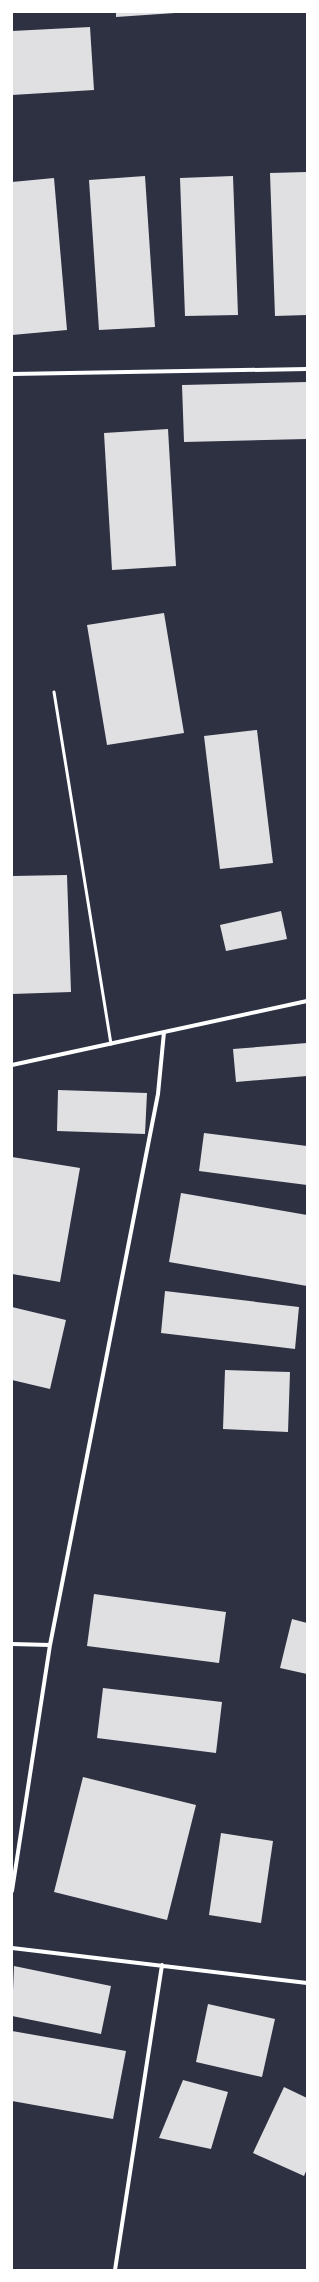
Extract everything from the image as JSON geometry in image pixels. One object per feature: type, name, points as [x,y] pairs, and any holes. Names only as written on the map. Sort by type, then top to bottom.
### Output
[{"type":"street","points":[[12,374],[307,369]]},
{"type":"street","points":[[12,1065],[307,1001]]},
{"type":"street","points":[[12,1891],[50,1645],[158,1094],[164,1032]]},
{"type":"street","points":[[12,1644],[50,1645]]},
{"type":"street","points":[[12,1948],[307,1982]]},
{"type":"street","points":[[115,2270],[162,1966]]},
{"type":"lane","points":[[54,692],[111,1044]]},
{"type":"building","points":[[116,12],[175,12],[175,13],[116,17]]},
{"type":"building","points":[[90,27],[94,90],[12,95],[12,31]]},
{"type":"building","points":[[307,172],[307,315],[275,316],[270,173]]},
{"type":"building","points":[[145,176],[155,327],[99,330],[89,180]]},
{"type":"building","points":[[233,176],[238,315],[185,316],[180,178]]},
{"type":"building","points":[[54,178],[67,330],[12,335],[12,182]]},
{"type":"building","points":[[307,382],[307,439],[184,442],[182,385]]},
{"type":"building","points":[[168,429],[176,566],[112,570],[104,433]]},
{"type":"building","points":[[164,613],[184,733],[107,745],[87,625]]},
{"type":"building","points":[[257,730],[273,863],[220,869],[204,736]]},
{"type":"building","points":[[67,875],[71,992],[12,994],[12,876]]},
{"type":"building","points":[[281,911],[287,939],[226,951],[220,925]]},
{"type":"building","points":[[307,1043],[307,1076],[236,1082],[233,1049]]},
{"type":"building","points":[[58,1090],[147,1093],[145,1134],[57,1131]]},
{"type":"building","points":[[204,1133],[307,1146],[307,1185],[199,1171]]},
{"type":"building","points":[[12,1157],[80,1168],[60,1282],[12,1274]]},
{"type":"building","points":[[181,1193],[307,1215],[307,1286],[169,1262]]},
{"type":"building","points":[[165,1291],[299,1307],[295,1349],[161,1333]]},
{"type":"building","points":[[12,1307],[66,1320],[50,1389],[12,1380]]},
{"type":"building","points":[[225,1370],[290,1372],[288,1432],[223,1429]]},
{"type":"building","points":[[94,1594],[226,1612],[219,1663],[87,1646]]},
{"type":"building","points":[[292,1619],[307,1623],[307,1674],[280,1668]]},
{"type":"building","points":[[103,1688],[222,1702],[216,1753],[97,1738]]},
{"type":"building","points":[[83,1777],[196,1805],[167,1920],[54,1892]]},
{"type":"building","points":[[221,1833],[273,1841],[261,1923],[209,1915]]},
{"type":"building","points":[[14,1966],[111,1986],[101,2034],[12,2016]]},
{"type":"building","points":[[208,2004],[275,2019],[262,2077],[196,2062]]},
{"type":"building","points":[[12,2031],[126,2051],[113,2119],[12,2101]]},
{"type":"building","points":[[183,2080],[228,2092],[211,2149],[159,2138]]},
{"type":"building","points":[[284,2087],[307,2098],[307,2169],[304,2176],[253,2153]]}]
